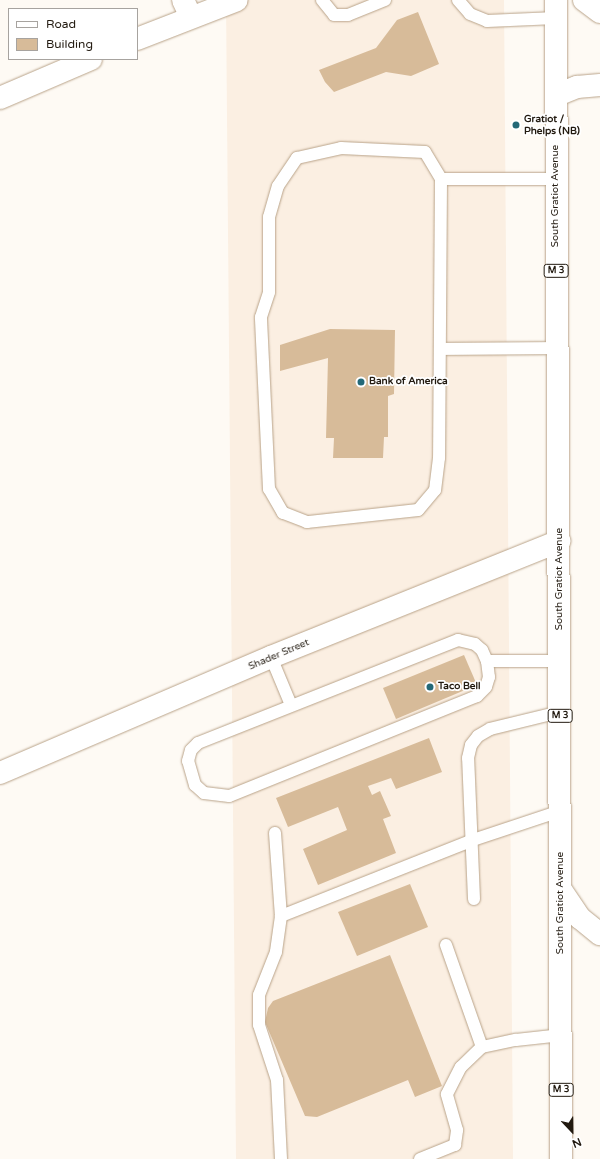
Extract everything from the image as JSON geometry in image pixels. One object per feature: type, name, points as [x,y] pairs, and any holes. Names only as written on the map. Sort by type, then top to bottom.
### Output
[{"type":"main road","points":[[138,38],[187,8],[237,0]]},
{"type":"main road","points":[[584,0],[600,12]]},
{"type":"main road","name":"South Gratiot Avenue","points":[[556,9],[557,95],[555,179],[560,541],[562,1035],[561,1159]]},
{"type":"main road","points":[[0,98],[89,60]]},
{"type":"main road","points":[[557,95],[578,87],[600,85]]},
{"type":"main road","name":"Shader Street","points":[[0,773],[271,658],[560,541]]},
{"type":"main road","points":[[561,890],[580,918],[600,934]]},
{"type":"lane","points":[[322,0],[334,15],[348,15],[385,0]]},
{"type":"lane","points":[[458,0],[470,14],[487,20],[556,9]]},
{"type":"lane","points":[[341,148],[426,152],[441,179],[440,458],[435,490],[418,510],[307,522],[283,513],[269,489],[261,317],[269,292],[270,217],[278,186],[297,158],[341,148]]},
{"type":"lane","points":[[441,179],[555,179]]},
{"type":"lane","points":[[440,349],[557,348]]},
{"type":"lane","points":[[458,640],[475,644],[482,650],[487,660],[489,677],[486,687],[477,696],[229,796],[204,793],[195,785],[188,761],[191,750],[198,743],[291,705],[458,640]]},
{"type":"lane","points":[[271,658],[291,705]]},
{"type":"lane","points":[[487,660],[560,662]]},
{"type":"lane","points":[[474,899],[470,841],[468,758],[471,745],[478,736],[490,729],[560,712]]},
{"type":"lane","points":[[281,916],[470,841],[560,811]]},
{"type":"lane","points":[[275,834],[281,916],[276,952],[259,995],[259,1025],[277,1080],[281,1159]]},
{"type":"lane","points":[[446,945],[482,1047]]},
{"type":"lane","points":[[420,1159],[455,1145],[457,1130],[447,1094],[461,1067],[482,1047],[516,1040],[562,1035]]},
{"type":"shaded area","points":[[226,0],[504,0],[513,1159],[236,1159]]},
{"type":"building","points":[[418,12],[439,64],[411,76],[386,72],[334,92],[325,82],[319,70],[376,48],[397,20]]},
{"type":"building","name":"Bank of America","points":[[330,329],[395,330],[394,394],[388,396],[388,437],[384,437],[383,458],[333,458],[334,438],[326,438],[328,358],[280,371],[280,345]]},
{"type":"building","name":"Taco Bell","points":[[464,655],[477,685],[396,719],[383,688]]},
{"type":"building","points":[[429,738],[442,772],[396,789],[391,778],[368,786],[372,795],[380,791],[391,816],[383,819],[396,853],[318,885],[303,849],[347,830],[338,807],[288,827],[276,798]]},
{"type":"building","points":[[410,884],[428,927],[357,956],[338,912]]},
{"type":"building","points":[[390,955],[442,1086],[415,1097],[408,1080],[317,1117],[305,1116],[265,1022],[268,1008],[273,1001]]},
{"type":"place","name":"Gratiot / Phelps (NB)","points":[[516,125]]},
{"type":"place","name":"Bank of America","points":[[361,382]]},
{"type":"place","name":"Taco Bell","points":[[430,687]]}]
